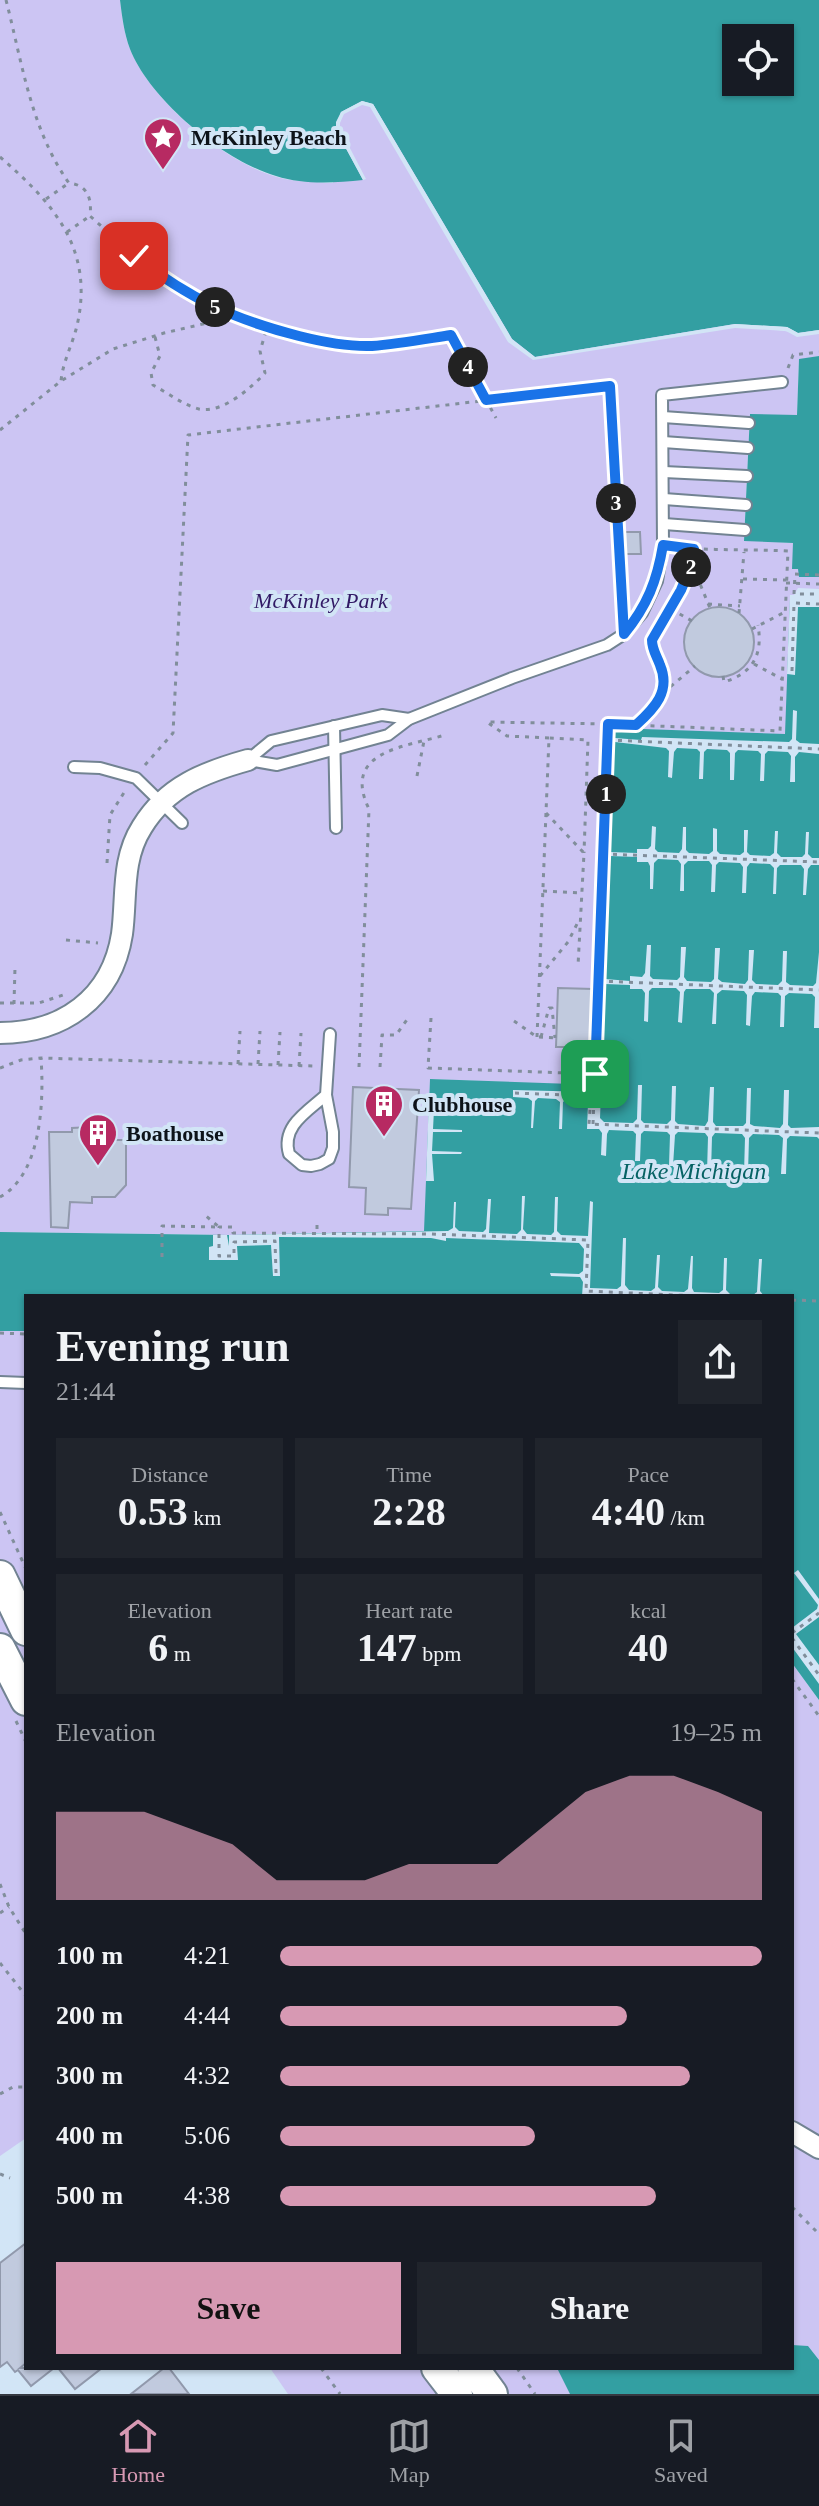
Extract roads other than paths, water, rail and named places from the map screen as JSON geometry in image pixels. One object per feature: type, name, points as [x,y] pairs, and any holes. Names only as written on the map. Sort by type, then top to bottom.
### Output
[{"type":"main road","points":[[0,1576],[24,1626]]},
{"type":"main road","points":[[0,1649],[24,1696]]},
{"type":"main road","points":[[439,2370],[457,2394]]},
{"type":"main road","points":[[474,2370],[492,2394]]},
{"type":"street","points":[[0,1033],[35,1031],[58,1023],[87,1002],[99,988],[122,936],[125,875],[133,843],[142,825],[160,804],[190,779],[248,760]]},
{"type":"street","points":[[794,2133],[819,2148]]},
{"type":"lane","points":[[248,760],[277,765],[388,735],[409,719],[607,645],[624,634],[642,613],[657,581],[663,545],[662,395],[782,382]]},
{"type":"lane","points":[[663,417],[749,423]]},
{"type":"lane","points":[[663,442],[748,448]]},
{"type":"lane","points":[[664,472],[747,476]]},
{"type":"lane","points":[[664,499],[746,505]]},
{"type":"lane","points":[[664,524],[745,530]]},
{"type":"lane","points":[[248,760],[271,741],[382,715],[409,719]]},
{"type":"lane","points":[[334,726],[336,828]]},
{"type":"lane","points":[[74,767],[100,768],[136,778],[182,823]]},
{"type":"lane","points":[[326,1095],[291,1126],[286,1136],[289,1154],[302,1165],[320,1164],[329,1159],[333,1148],[326,1095],[330,1034]]},
{"type":"lane","points":[[0,1382],[24,1383]]},
{"type":"water","points":[[120,0],[819,0],[819,330],[798,333],[787,327],[735,324],[535,357],[512,339],[373,104],[362,101],[341,112],[336,130],[363,180],[308,182],[276,176],[212,143],[171,108],[140,68],[125,31]]},
{"type":"water","points":[[819,356],[819,577],[799,577],[798,569],[792,569],[793,543],[744,541],[750,414],[797,415],[799,359]]},
{"type":"water","name":"Lake Michigan","points":[[799,592],[819,593],[819,1700],[794,1666],[794,1294],[24,1294],[24,1331],[0,1331],[0,1232],[229,1235],[424,1231],[430,1079],[601,1085],[615,728],[785,734],[790,599]]},
{"type":"water","points":[[794,2345],[808,2346],[819,2360],[819,2394],[570,2394],[558,2370],[794,2370]]},
{"type":"place","name":"McKinley Beach","points":[[163,171]]},
{"type":"place","name":"Clubhouse","points":[[384,1138]]},
{"type":"place","name":"Boathouse","points":[[98,1167]]},
{"type":"park label","name":"McKinley Park","points":[[321,600]]}]
